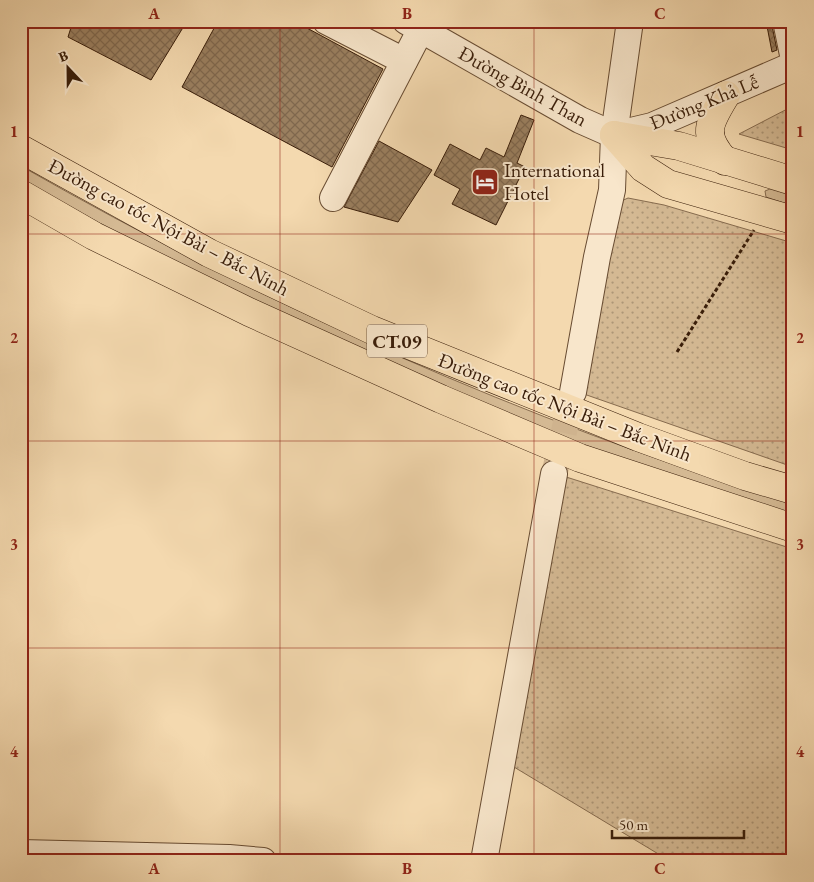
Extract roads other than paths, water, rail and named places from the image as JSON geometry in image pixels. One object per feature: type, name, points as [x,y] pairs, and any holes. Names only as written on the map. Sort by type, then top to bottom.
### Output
[{"type":"main road","points":[[725,161],[713,147],[709,129],[713,115],[726,95]]},
{"type":"main road","name":"Đường Bình Than","points":[[614,135],[679,146],[793,181]]},
{"type":"main road","name":"Đường Bình Than","points":[[614,135],[643,168],[668,184],[793,220]]},
{"type":"main road","name":"Đường cao tốc Nội Bài – Bắc Ninh","points":[[21,149],[209,253],[372,330],[638,437],[745,476],[793,490]]},
{"type":"main road","name":"Đường cao tốc Nội Bài – Bắc Ninh","points":[[21,194],[94,236],[249,312],[450,403],[580,458],[793,528]]},
{"type":"street","points":[[326,21],[404,61]]},
{"type":"street","points":[[573,392],[597,257],[612,190],[614,135],[630,21]]},
{"type":"street","points":[[786,21],[793,55]]},
{"type":"street","points":[[333,198],[404,61],[413,25]]},
{"type":"street","name":"Đường Bình Than","points":[[413,25],[580,120],[614,135]]},
{"type":"street","name":"Đường Khả Lễ","points":[[614,135],[652,126],[793,64]]},
{"type":"street","points":[[483,860],[554,474]]},
{"type":"street","points":[[21,853],[229,858],[263,861]]},
{"type":"tunnel","points":[[555,471],[573,392]]},
{"type":"place","name":"International Hotel","points":[[485,182]]}]
